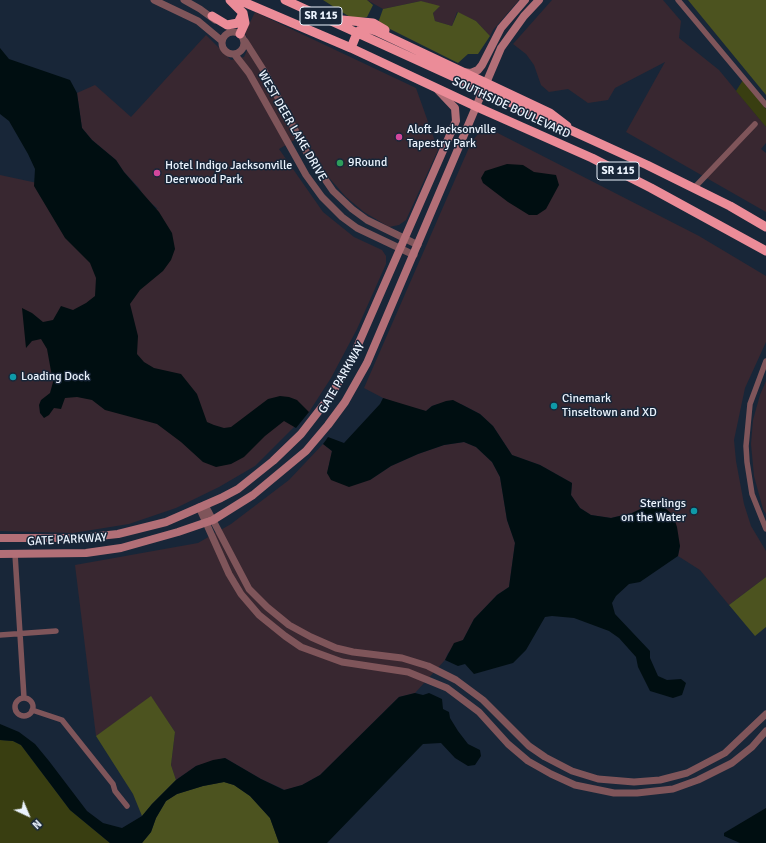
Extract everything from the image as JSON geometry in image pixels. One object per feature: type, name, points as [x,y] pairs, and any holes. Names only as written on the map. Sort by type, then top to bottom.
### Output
[{"type":"highway","points":[[230,0],[243,13],[245,24],[238,36]]},
{"type":"highway","name":"SOUTHSIDE BOULEVARD","points":[[239,0],[351,48],[431,84],[477,108],[598,161],[658,191],[766,251]]},
{"type":"highway","name":"SOUTHSIDE BOULEVARD","points":[[285,0],[357,33],[485,88],[583,137],[694,188],[766,227]]},
{"type":"highway","points":[[212,16],[226,25],[232,25],[239,22],[243,13]]},
{"type":"highway","points":[[323,18],[373,23],[407,46]]},
{"type":"highway","points":[[351,48],[357,33],[361,29],[367,28],[461,72],[485,88]]},
{"type":"main road","points":[[461,72],[471,73],[478,70],[501,28],[525,0]]},
{"type":"main road","name":"GATE PARKWAY","points":[[0,554],[86,553],[121,548],[210,521],[253,495],[306,451],[345,402],[367,363],[477,108],[501,48],[510,34],[539,0]]},
{"type":"main road","points":[[501,28],[510,34]]},
{"type":"main road","name":"GATE PARKWAY","points":[[0,538],[80,538],[118,534],[166,522],[238,488],[261,472],[301,434],[323,407],[354,354],[456,121],[455,108],[431,84]]},
{"type":"street","name":"WEST DEER LAKE DRIVE","points":[[154,0],[198,22],[222,41],[225,51],[234,55],[249,73],[301,168],[319,194],[335,210],[353,225],[375,238],[414,255]]},
{"type":"street","name":"WEST DEER LAKE DRIVE","points":[[184,0],[212,16],[238,36],[266,75],[307,153],[327,184],[345,203],[360,215],[418,245]]},
{"type":"street","points":[[678,0],[766,105]]},
{"type":"street","points":[[222,41],[224,37],[238,36],[242,50],[234,55]]},
{"type":"street","points":[[694,188],[755,124]]},
{"type":"street","points":[[766,361],[750,404],[746,446],[747,467],[752,494],[766,529]]},
{"type":"street","points":[[202,506],[249,589],[267,607],[296,629],[336,648],[353,652],[402,658],[428,666],[456,680],[483,700],[521,739],[545,757],[584,775],[609,780],[648,781],[660,780],[688,773],[725,753],[766,714]]},
{"type":"street","points":[[210,521],[229,574],[241,594],[269,625],[298,645],[342,662],[368,667],[389,668],[417,675],[458,694],[479,712],[513,748],[536,766],[575,785],[614,793],[660,791],[698,780],[720,770],[752,746],[766,732]]},
{"type":"street","points":[[15,554],[24,698]]},
{"type":"street","points":[[287,638],[296,629]]},
{"type":"street","points":[[0,635],[56,631]]},
{"type":"street","points":[[298,645],[303,633]]},
{"type":"street","points":[[389,668],[390,657]]},
{"type":"street","points":[[24,698],[31,702],[32,710],[26,716],[18,713],[15,705],[18,700],[24,698]]},
{"type":"street","points":[[32,710],[62,720],[112,784],[115,791],[127,806]]},
{"type":"street","points":[[513,748],[521,739]]},
{"type":"street","points":[[660,780],[660,791]]},
{"type":"street","points":[[648,781],[650,792]]},
{"type":"shaded area","points":[[367,0],[519,0],[493,30],[490,36],[476,21],[457,12],[452,26],[435,21],[433,13],[439,7],[421,1],[383,9]]},
{"type":"shaded area","points":[[552,0],[663,0],[681,21],[679,38],[719,70],[766,127],[766,143],[761,149],[766,153],[766,212],[626,132],[665,62],[615,88],[608,100],[588,103],[568,89],[549,92],[541,85],[534,65],[526,54],[513,44]]},
{"type":"shaded area","points":[[255,12],[416,88],[438,150],[406,220],[399,225],[389,227],[364,212],[346,197],[324,172],[303,135],[279,149],[323,212],[354,237],[382,250],[386,256],[386,264],[357,329],[331,378],[309,412],[255,466],[219,487],[176,508],[129,524],[73,533],[0,531],[0,175],[158,209],[145,198],[139,188],[124,172],[116,160],[92,140],[82,128],[77,93],[95,85],[131,117],[206,35],[231,60],[244,57],[250,44],[245,33]]},
{"type":"shaded area","points":[[0,48],[9,59],[70,80],[77,93],[82,128],[92,140],[116,160],[124,172],[159,212],[172,233],[175,249],[171,260],[163,271],[140,290],[130,304],[138,336],[137,354],[144,362],[154,368],[181,374],[197,394],[207,422],[224,428],[231,427],[268,399],[280,396],[297,400],[309,412],[296,428],[284,421],[265,436],[244,457],[231,464],[216,467],[203,462],[181,442],[157,424],[105,410],[92,400],[77,397],[65,398],[61,409],[54,408],[49,415],[44,418],[40,413],[39,405],[41,400],[50,393],[53,382],[47,349],[41,339],[32,341],[26,348],[22,308],[32,313],[43,322],[53,320],[61,306],[73,310],[95,296],[96,278],[90,263],[65,238],[34,186],[35,169],[28,154],[9,121],[0,114]]},
{"type":"shaded area","points":[[484,126],[699,236],[766,276],[766,342],[745,388],[734,440],[736,461],[744,504],[751,526],[766,551],[766,577],[729,605],[700,570],[678,556],[680,546],[649,505],[632,513],[611,518],[591,515],[580,508],[571,495],[572,483],[540,465],[512,455],[493,426],[480,414],[461,404],[438,404],[432,406],[426,411],[413,409],[383,398],[364,388],[471,143]]},
{"type":"shaded area","points":[[507,164],[523,165],[534,172],[556,175],[559,185],[546,209],[537,215],[529,215],[508,202],[483,183],[481,178],[485,171]]},
{"type":"shaded area","points":[[766,381],[766,514],[763,509],[754,476],[751,444],[753,420],[760,395]]},
{"type":"shaded area","points":[[383,398],[426,411],[432,406],[453,400],[480,414],[493,426],[512,455],[540,465],[572,483],[571,495],[580,508],[591,515],[611,518],[632,513],[649,505],[664,507],[673,515],[677,527],[680,546],[678,556],[640,582],[629,584],[616,596],[612,603],[615,614],[650,651],[650,658],[658,676],[667,680],[681,679],[686,683],[682,695],[673,698],[650,691],[638,667],[636,657],[619,638],[609,631],[574,618],[552,616],[545,617],[526,650],[513,663],[474,674],[465,664],[458,666],[445,660],[454,643],[463,640],[474,619],[497,595],[509,587],[515,543],[507,520],[500,477],[492,462],[476,447],[464,442],[444,445],[418,454],[391,466],[370,480],[349,487],[331,480],[327,473],[332,451],[323,444],[328,437],[344,443],[380,404]]},
{"type":"shaded area","points":[[464,442],[476,447],[492,462],[500,477],[507,520],[515,543],[509,587],[497,595],[474,619],[463,640],[448,653],[445,660],[415,693],[399,697],[320,775],[302,785],[285,790],[261,779],[225,758],[196,766],[176,780],[171,765],[175,732],[151,697],[96,736],[75,565],[198,543],[231,524],[289,480],[323,444],[332,451],[327,474],[370,480],[391,466],[418,454],[444,445]]},
{"type":"shaded area","points":[[415,693],[423,695],[429,693],[442,699],[443,709],[449,712],[450,718],[458,731],[468,744],[480,750],[481,756],[475,765],[468,766],[455,758],[441,743],[423,744],[327,843],[279,843],[270,818],[250,796],[234,785],[224,782],[203,786],[177,794],[166,801],[156,818],[151,832],[142,843],[110,843],[70,810],[21,745],[13,741],[0,740],[0,724],[19,732],[35,744],[87,811],[103,823],[122,828],[142,816],[176,780],[196,766],[213,760],[225,758],[261,779],[284,790],[302,785],[320,775],[399,697]]},
{"type":"shaded area","points":[[766,808],[766,843],[740,843],[724,836],[724,833]]},
{"type":"green space","points":[[323,0],[367,0],[373,5],[367,17],[353,19]]},
{"type":"green space","points":[[688,0],[766,0],[766,95]]},
{"type":"green space","points":[[421,1],[440,6],[433,13],[435,21],[452,26],[458,12],[476,21],[490,36],[478,54],[468,54],[458,63],[378,23],[383,9]]},
{"type":"green space","points":[[743,80],[766,109],[766,127],[736,91]]},
{"type":"green space","points":[[766,577],[766,627],[755,636],[729,605]]},
{"type":"green space","points":[[151,696],[175,732],[171,765],[176,780],[142,816],[133,794],[96,736]]},
{"type":"green space","points":[[0,740],[13,741],[21,745],[70,810],[110,843],[0,843]]},
{"type":"green space","points":[[224,782],[234,785],[250,796],[270,818],[279,843],[142,843],[151,832],[156,818],[166,801],[177,794],[203,786]]},
{"type":"place","name":"Aloft Jacksonville Tapestry Park","points":[[399,137]]},
{"type":"place","name":"9Round","points":[[340,163]]},
{"type":"place","name":"Hotel Indigo Jacksonville Deerwood Park","points":[[157,173]]},
{"type":"place","name":"Loading Dock","points":[[13,377]]},
{"type":"place","name":"Cinemark Tinseltown and XD","points":[[554,406]]},
{"type":"place","name":"Sterlings on the Water","points":[[694,511]]}]
